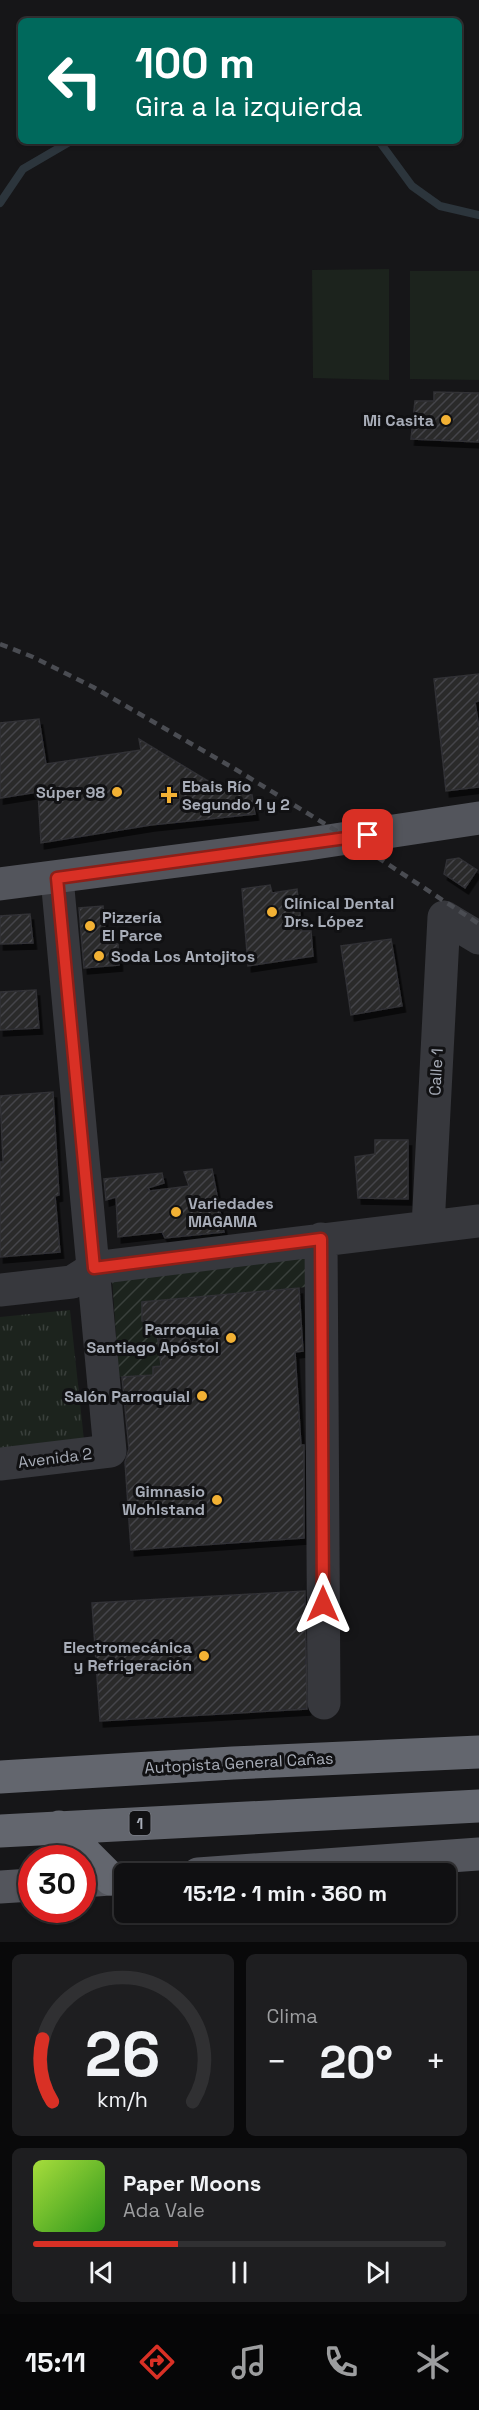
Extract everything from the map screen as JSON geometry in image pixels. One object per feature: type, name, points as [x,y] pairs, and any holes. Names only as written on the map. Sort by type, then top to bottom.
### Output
[{"type":"highway","name":"Autopista General Cañas","points":[[0,1777],[233,1763],[479,1752]]},
{"type":"highway","name":"1","points":[[0,1831],[479,1806]]},
{"type":"highway","points":[[59,1827],[106,1880]]},
{"type":"main road","points":[[0,884],[308,844],[479,818]]},
{"type":"main road","points":[[353,1863],[479,1854]]},
{"type":"main road","points":[[0,1887],[18,1886]]},
{"type":"street","points":[[57,878],[94,1268]]},
{"type":"street","name":"Calle 1","points":[[428,1227],[444,917],[479,938]]},
{"type":"street","points":[[0,1290],[72,1282],[94,1268],[479,1221]]},
{"type":"street","points":[[321,1239],[324,1703]]},
{"type":"street","name":"Avenida 2","points":[[0,1464],[110,1451],[94,1268]]},
{"type":"green space","points":[[389,269],[389,380],[313,378],[312,270]]},
{"type":"green space","points":[[410,271],[479,271],[479,380],[410,379]]},
{"type":"green space","points":[[305,1258],[307,1287],[142,1302],[142,1321],[156,1325],[161,1366],[153,1375],[119,1377],[112,1278]]},
{"type":"green space","points":[[70,1310],[84,1440],[0,1450],[0,1317]]},
{"type":"building","name":"Mi Casita","points":[[434,392],[479,393],[479,442],[411,439],[415,401],[434,401]]},
{"type":"building","points":[[479,674],[479,701],[475,702],[479,728],[479,787],[446,791],[434,679]]},
{"type":"building","points":[[39,719],[46,764],[141,750],[139,739],[226,792],[252,795],[255,814],[151,825],[41,843],[38,792],[0,798],[0,723]]},
{"type":"building","points":[[459,858],[477,870],[465,888],[444,874],[447,860]]},
{"type":"building","name":"Clínical Dental Drs. López","points":[[270,885],[272,893],[297,889],[302,931],[311,931],[313,956],[248,966],[242,889]]},
{"type":"building","points":[[103,906],[106,944],[118,944],[119,965],[84,968],[79,908]]},
{"type":"building","points":[[30,914],[33,943],[0,944],[0,916]]},
{"type":"building","points":[[391,939],[402,1006],[351,1015],[341,946]]},
{"type":"building","points":[[36,990],[39,1028],[0,1030],[0,992]]},
{"type":"building","points":[[53,1092],[59,1195],[55,1196],[60,1252],[0,1257],[0,1162],[3,1162],[0,1096]]},
{"type":"building","points":[[375,1140],[408,1140],[408,1199],[358,1198],[355,1157],[375,1154]]},
{"type":"building","points":[[212,1169],[224,1232],[165,1238],[162,1232],[118,1237],[116,1197],[106,1200],[104,1179],[162,1173],[164,1183],[148,1188],[150,1191],[189,1186],[184,1172]]},
{"type":"building","points":[[299,1288],[303,1351],[295,1352],[301,1445],[304,1445],[304,1538],[131,1550],[125,1462],[129,1449],[122,1377],[153,1375],[153,1367],[161,1366],[156,1325],[142,1321],[142,1302]]},
{"type":"building","name":"Electromecánica y Refrigeración","points":[[305,1591],[307,1709],[100,1721],[92,1603]]},
{"type":"waterway","points":[[0,203],[23,169],[66,144]]},
{"type":"waterway","points":[[381,144],[412,186],[440,206],[479,215]]},
{"type":"railway","points":[[0,644],[33,657],[93,687],[235,769],[348,838],[479,924]]},
{"type":"place","name":"Mi Casita","points":[[446,420]]},
{"type":"place","name":"Súper 98","points":[[117,792]]},
{"type":"place","name":"Ebais Río Segundo 1 y 2","points":[[169,795]]},
{"type":"place","name":"Clínical Dental Drs. López","points":[[272,912]]},
{"type":"place","name":"Pizzería El Parce","points":[[90,926]]},
{"type":"place","name":"Soda Los Antojitos","points":[[99,956]]},
{"type":"place","name":"Variedades MAGAMA","points":[[176,1212]]},
{"type":"place","name":"Parroquia Santiago Apóstol","points":[[231,1338]]},
{"type":"place","name":"Salón Parroquial","points":[[202,1396]]},
{"type":"place","name":"Gimnasio Wohlstand","points":[[217,1500]]},
{"type":"place","name":"Electromecánica y Refrigeración","points":[[204,1656]]},
{"type":"route","points":[[323,1604],[321,1239],[94,1268],[57,878],[368,835]]}]
